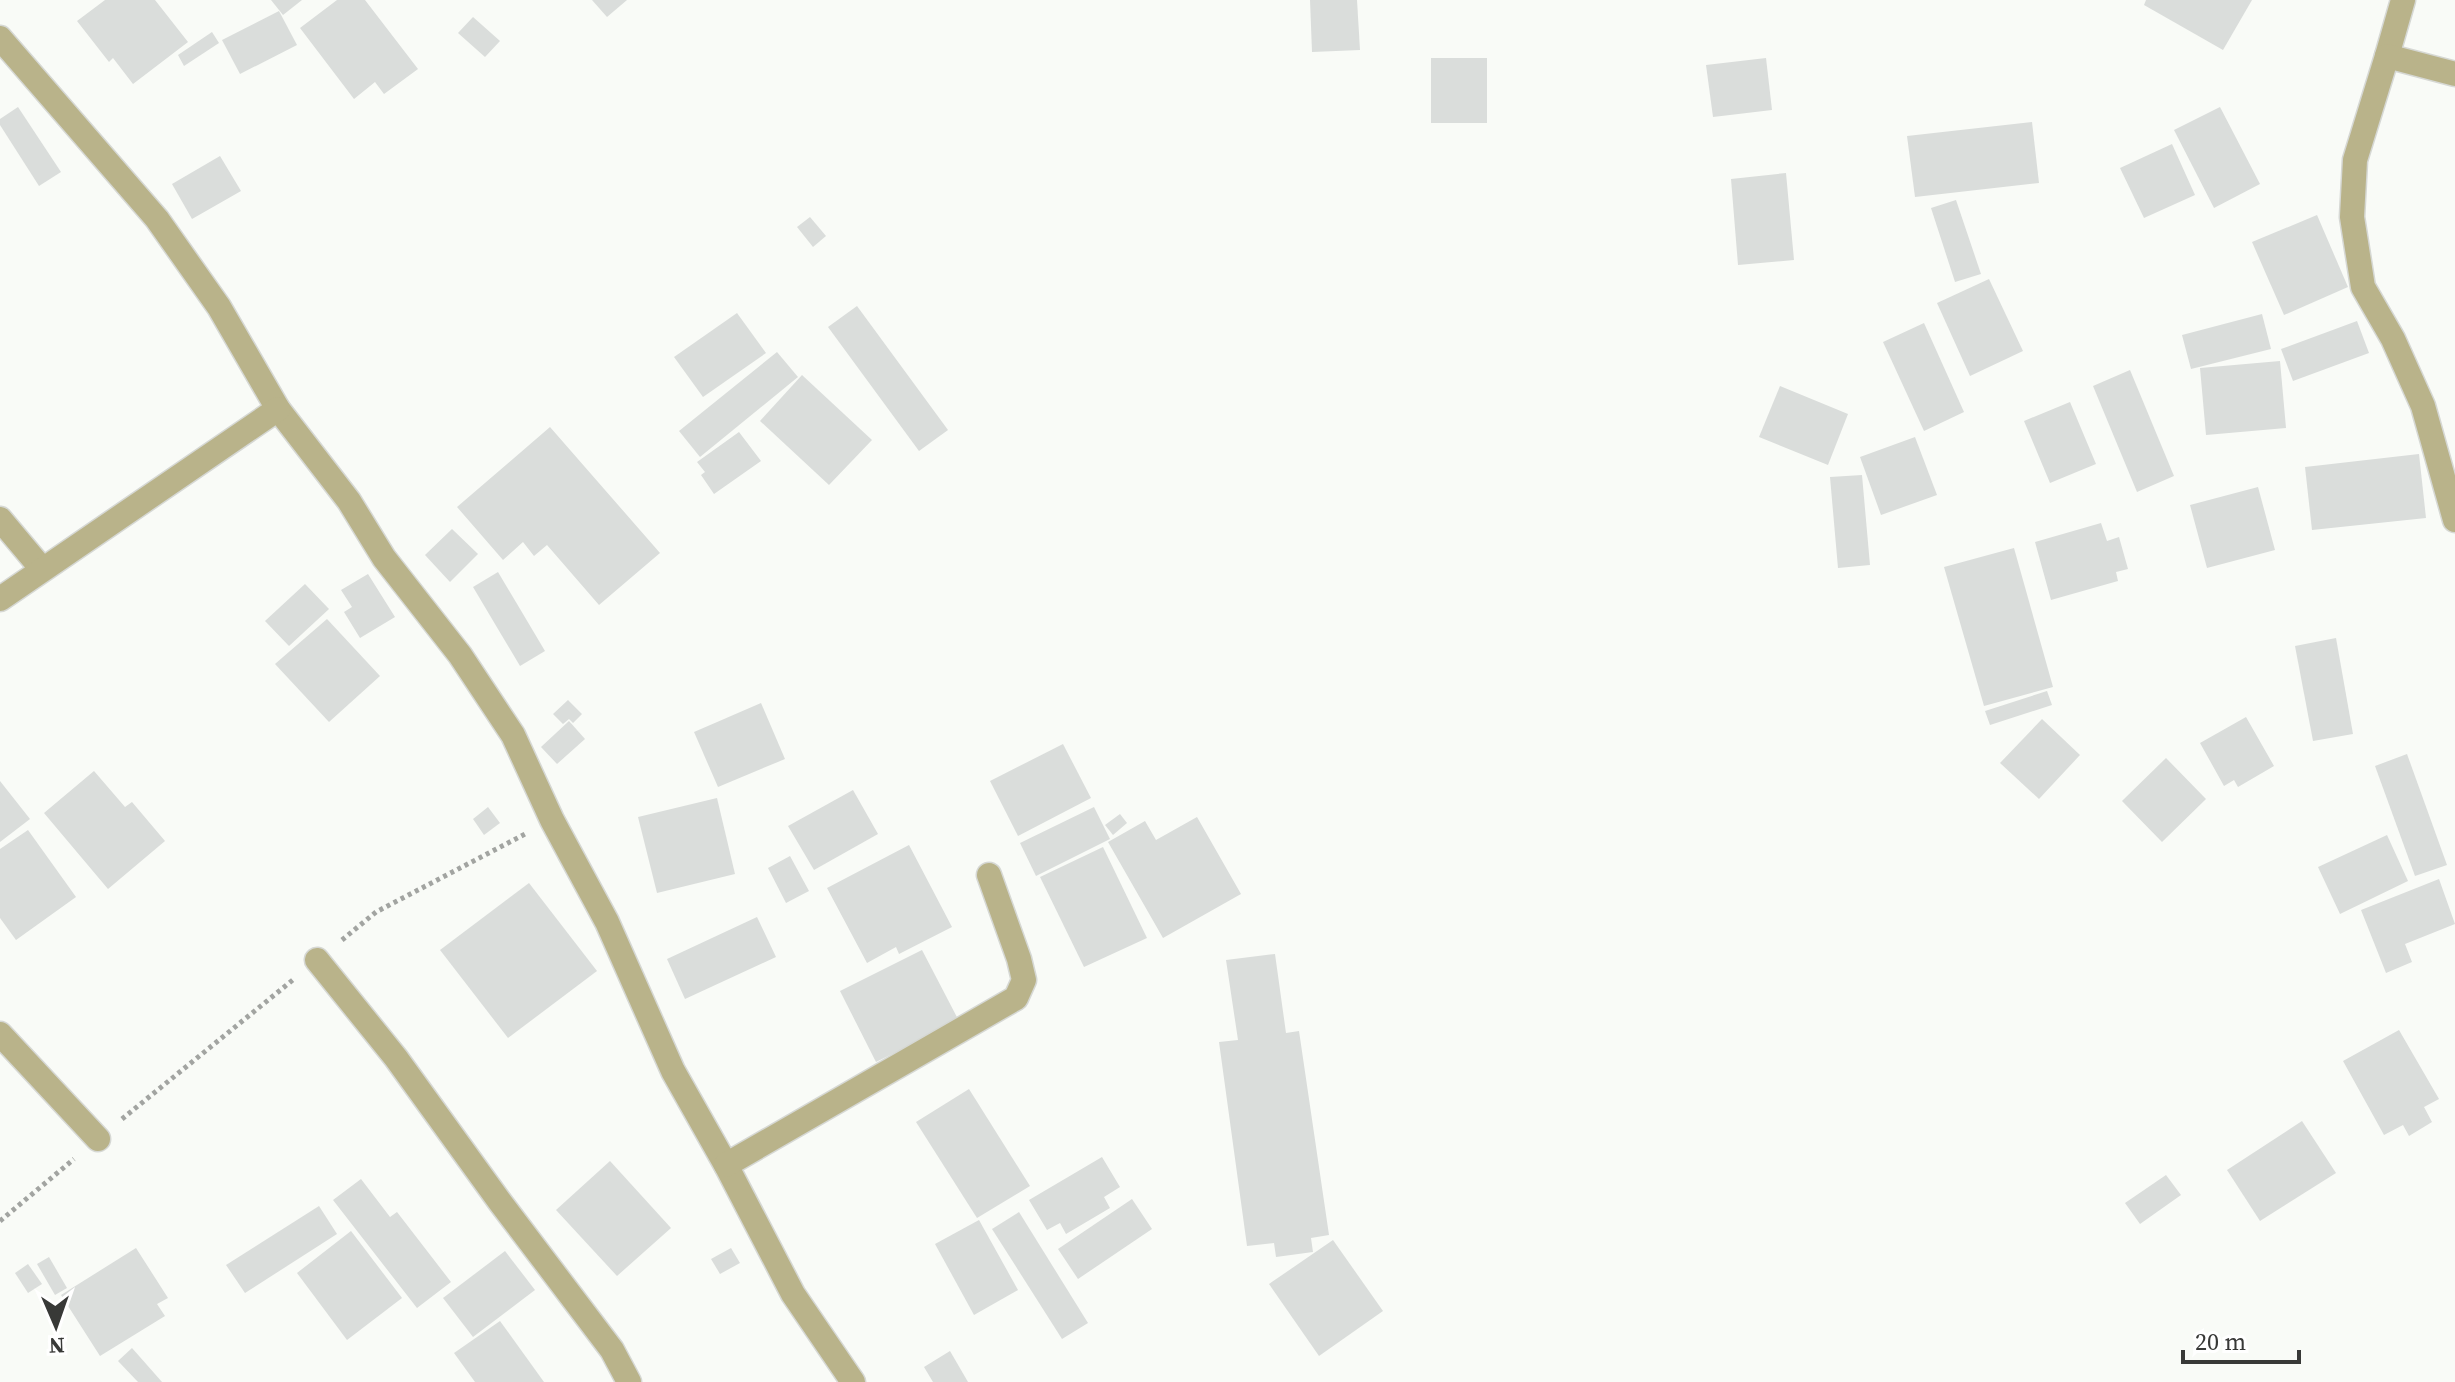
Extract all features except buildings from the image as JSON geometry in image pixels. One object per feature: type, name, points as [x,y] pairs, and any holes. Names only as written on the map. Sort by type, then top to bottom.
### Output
[{"type":"street","points":[[2403,0],[2355,160],[2352,217],[2363,287],[2393,339],[2423,406],[2455,520]]},
{"type":"street","points":[[0,38],[157,219],[219,307],[278,409],[349,501],[384,558],[460,655],[513,735],[552,820],[607,922],[673,1071],[793,1294],[853,1382]]},
{"type":"street","points":[[2387,56],[2455,74]]},
{"type":"street","points":[[0,599],[278,409]]},
{"type":"street","points":[[0,519],[42,569]]},
{"type":"street","points":[[726,1165],[1016,998],[1024,980],[989,875]]},
{"type":"street","points":[[317,960],[396,1058],[612,1350],[629,1382]]},
{"type":"street","points":[[0,1034],[98,1139]]},
{"type":"path","points":[[0,1221],[376,912],[552,820]]}]
